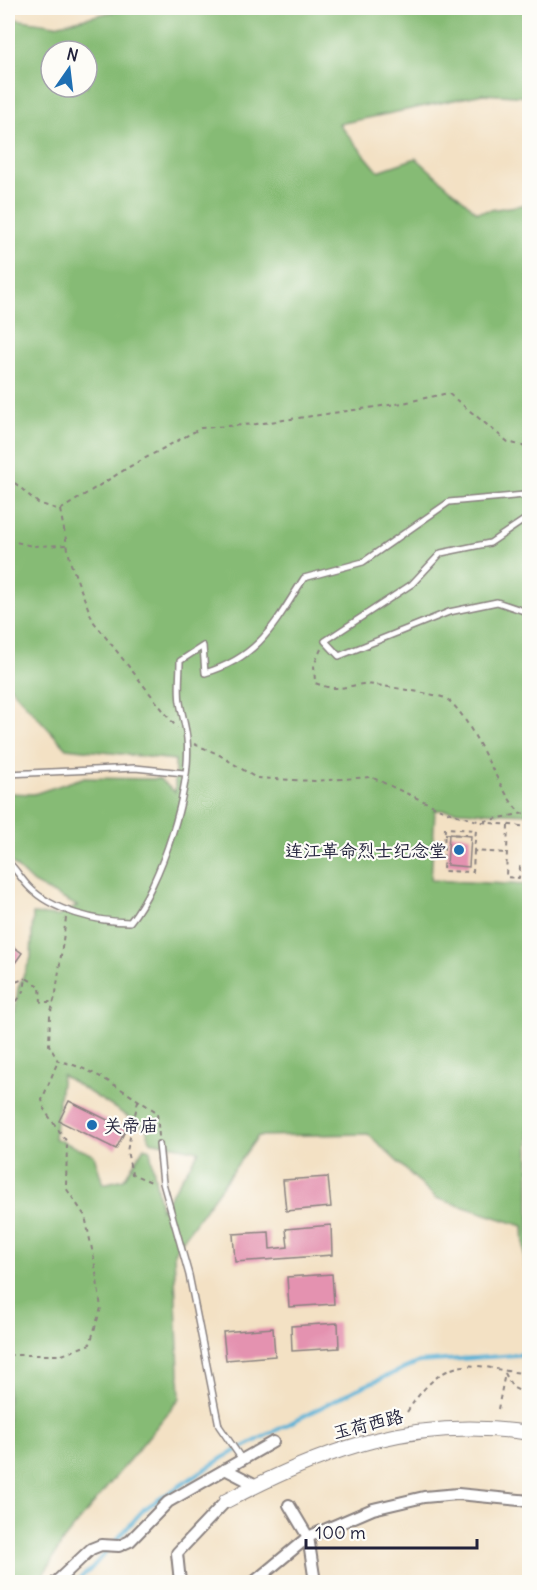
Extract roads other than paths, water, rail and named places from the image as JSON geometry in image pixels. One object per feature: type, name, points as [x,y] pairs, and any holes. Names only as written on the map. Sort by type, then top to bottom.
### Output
[{"type":"main road","name":"玉荷西路","points":[[226,1501],[326,1453],[404,1432],[467,1427],[530,1433]]},
{"type":"street","points":[[56,1582],[91,1549],[100,1545],[119,1546],[130,1540],[168,1502],[241,1458],[273,1442]]},
{"type":"street","points":[[225,1469],[256,1485]]},
{"type":"street","points":[[254,1582],[308,1537],[373,1509],[424,1497],[458,1494],[530,1501]]},
{"type":"street","points":[[180,1582],[177,1553],[226,1501]]},
{"type":"street","points":[[289,1505],[308,1537],[315,1582]]},
{"type":"lane","points":[[8,862],[30,888],[53,904],[108,922],[130,922],[143,906],[162,861],[183,793],[187,741],[180,700],[180,661],[202,646],[205,673],[227,666],[264,639],[304,578],[363,562],[449,502],[524,495],[530,510]]},
{"type":"lane","points":[[530,516],[490,543],[441,554],[412,584],[325,641],[339,656],[449,612],[497,602],[530,614]]},
{"type":"lane","points":[[8,774],[135,768],[184,773]]},
{"type":"lane","points":[[159,1144],[163,1183],[189,1275],[219,1426],[241,1458]]},
{"type":"waterway","points":[[74,1582],[89,1571],[144,1509],[224,1457],[355,1390],[419,1362],[530,1354]]},
{"type":"place","name":"连江革命烈士纪念堂","points":[[459,850]]},
{"type":"place","name":"关帝庙","points":[[92,1125]]}]
